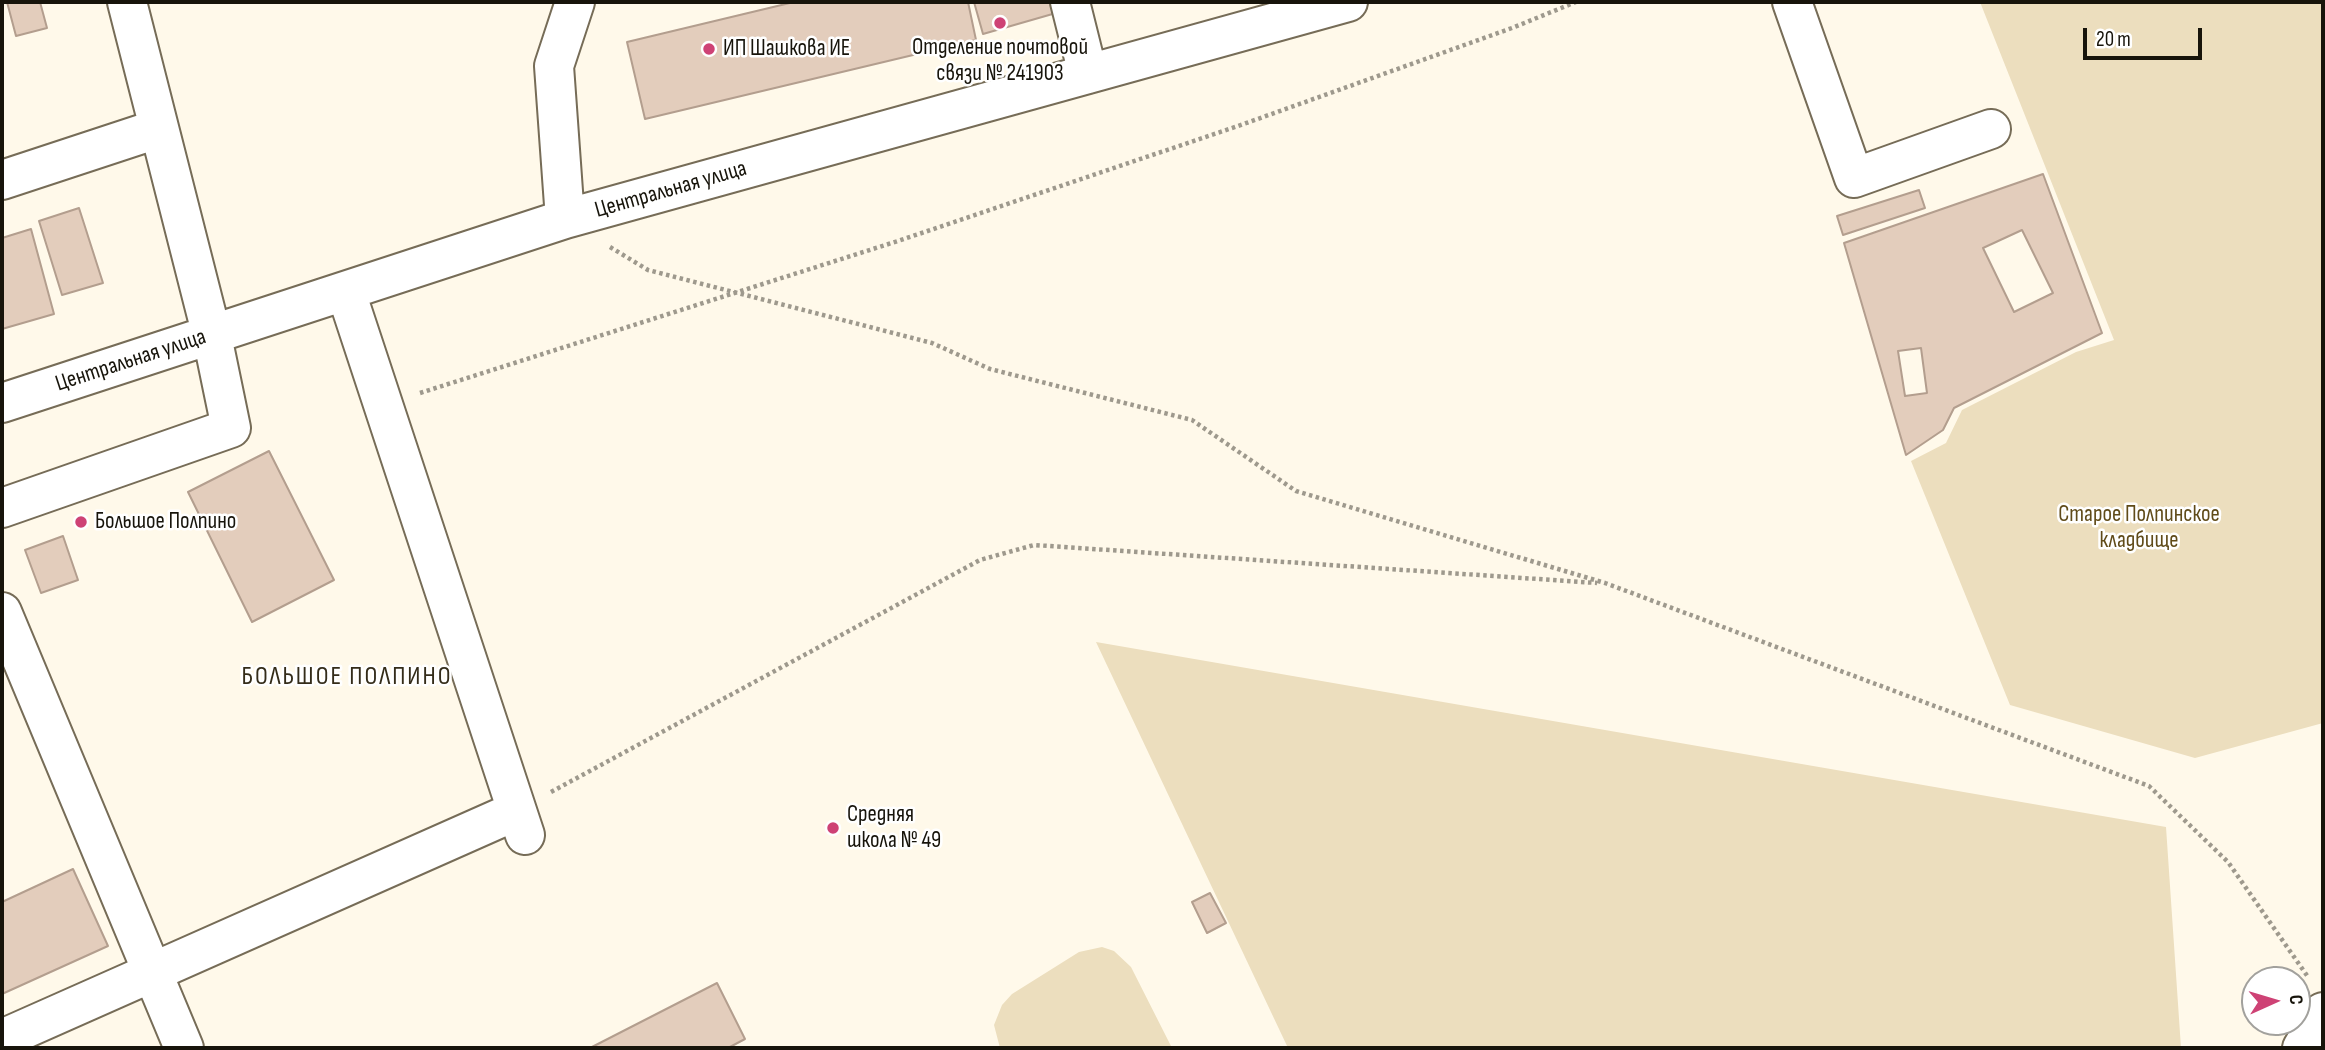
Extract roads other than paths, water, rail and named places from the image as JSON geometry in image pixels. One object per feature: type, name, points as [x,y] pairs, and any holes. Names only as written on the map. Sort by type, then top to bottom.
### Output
[{"type":"street","points":[[2,508],[231,428],[212,335],[157,130],[127,2]]},
{"type":"street","points":[[565,219],[554,66],[575,2]]},
{"type":"street","points":[[1070,2],[1088,74]]},
{"type":"street","name":"Центральная улица","points":[[2,403],[565,219],[1348,2]]},
{"type":"street","points":[[1792,2],[1854,178],[1991,129]]},
{"type":"street","points":[[2,180],[157,130]]},
{"type":"street","points":[[2,1038],[153,973],[521,823],[346,292]]},
{"type":"street","points":[[2,612],[184,1048]]},
{"type":"street","points":[[2302,1048],[2319,1000]]},
{"type":"place","name":"Отделение почтовой связи № 241903","points":[[1000,23]]},
{"type":"place","name":"ИП Шашкова ИЕ","points":[[709,49]]},
{"type":"place","name":"Большое Полпино","points":[[81,522]]},
{"type":"place","name":"Средняя школа № 49","points":[[833,828]]},
{"type":"district","name":"БОЛЬШОЕ ПОЛПИНО","points":[[347,677]]},
{"type":"park label","name":"Старое Полпинское кладбище","points":[[2139,528]]}]
